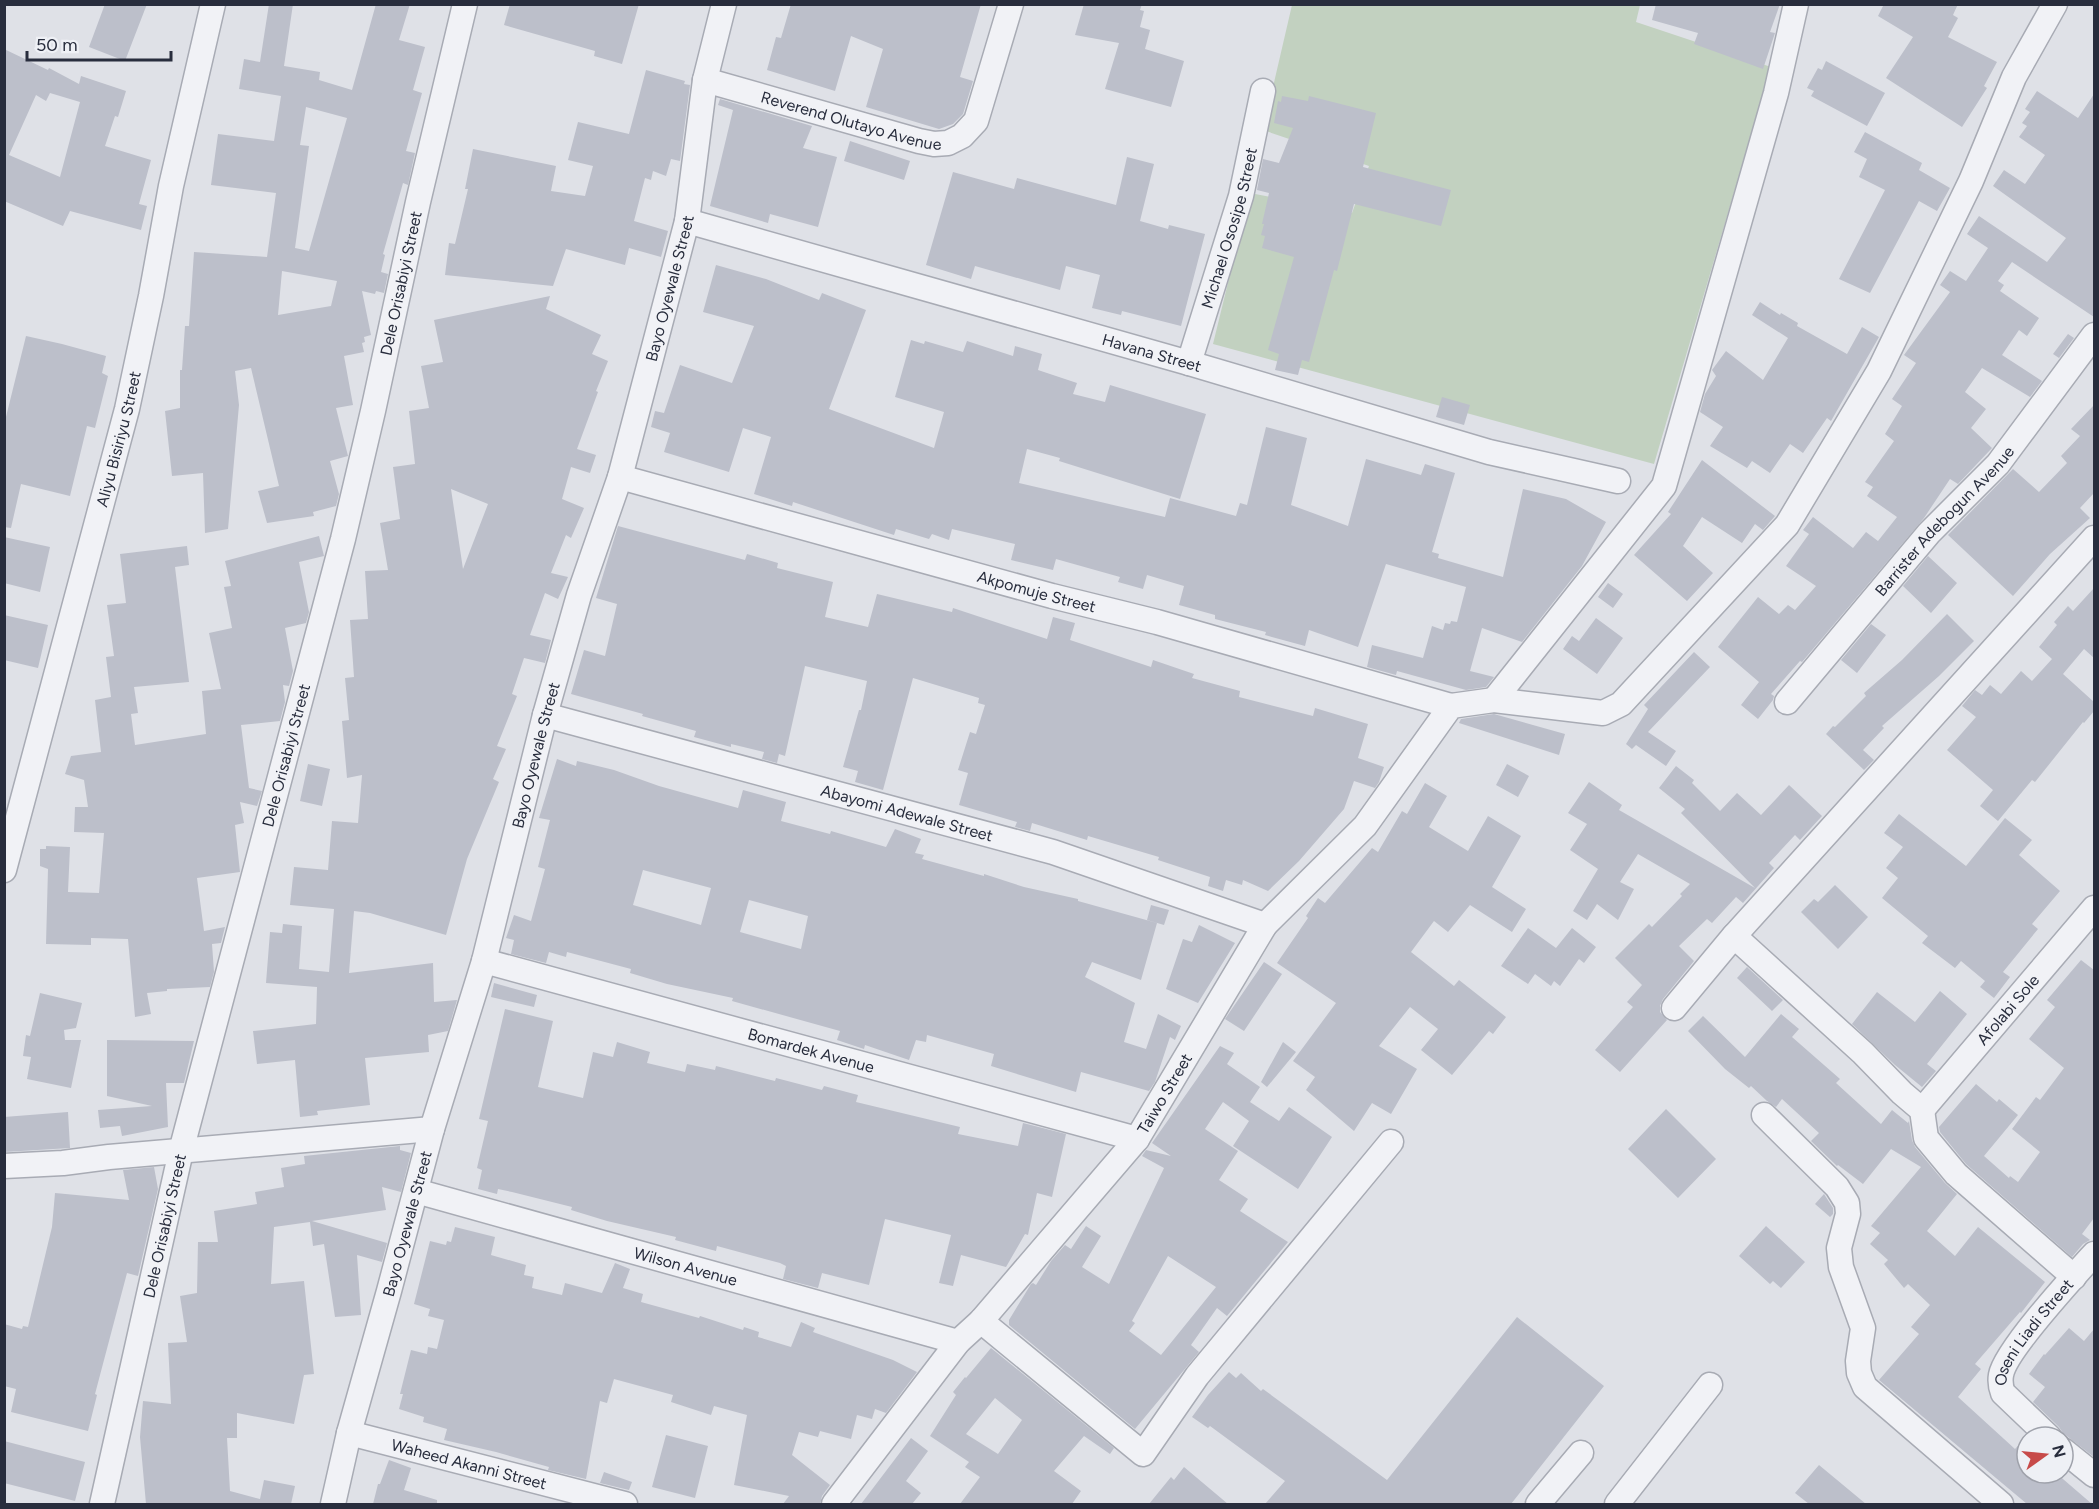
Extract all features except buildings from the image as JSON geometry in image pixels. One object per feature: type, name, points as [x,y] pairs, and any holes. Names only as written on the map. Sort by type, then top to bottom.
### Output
[{"type":"street","name":"Aliyu Bisiriyu Street","points":[[4,870],[127,409],[171,186],[213,4]]},
{"type":"street","name":"Dele Orisabiyi Street","points":[[102,1504],[181,1151],[343,539],[418,202],[465,4]]},
{"type":"street","name":"Bayo Oyewale Street","points":[[333,1504],[349,1433],[432,1130],[484,961],[545,715],[579,595],[620,477],[687,221],[705,80],[724,4]]},
{"type":"street","name":"Reverend Olutayo Avenue","points":[[705,80],[919,141],[934,144],[948,143],[962,136],[976,121],[1011,4]]},
{"type":"street","points":[[1494,700],[1664,486],[1776,93],[1796,4]]},
{"type":"street","points":[[1451,706],[1494,700],[1603,713],[1621,704],[1787,525],[1879,371],[1971,181],[2014,77],[2055,4]]},
{"type":"street","name":"Michael Ososipe Street","points":[[1189,363],[1241,196],[1263,91]]},
{"type":"street","name":"Havana Street","points":[[687,221],[1189,363],[1489,452],[1618,481]]},
{"type":"street","name":"Barrister Adebogun Avenue","points":[[1787,702],[1929,533],[1998,464],[2094,335]]},
{"type":"street","name":"Akpomuje Street","points":[[620,477],[1052,596],[1157,622],[1451,706]]},
{"type":"street","points":[[1674,1008],[1734,936],[2094,538]]},
{"type":"street","name":"Taiwo Street","points":[[834,1504],[958,1342],[981,1321],[1137,1139],[1265,925],[1365,826],[1451,706]]},
{"type":"street","name":"Abayomi Adewale Street","points":[[545,715],[1053,852],[1265,925]]},
{"type":"street","name":"Afolabi Sole","points":[[1922,1110],[2094,908]]},
{"type":"street","points":[[1734,936],[1922,1110],[1926,1138],[1956,1174],[2074,1277]]},
{"type":"street","name":"Bomardek Avenue","points":[[484,961],[1137,1139]]},
{"type":"street","points":[[1764,1115],[1837,1187],[1847,1203],[1848,1214],[1839,1248],[1841,1267],[1863,1328],[1858,1373],[1865,1387],[2001,1504]]},
{"type":"street","points":[[4,1166],[63,1164],[181,1151],[432,1130]]},
{"type":"street","points":[[981,1321],[1143,1454],[1197,1376],[1391,1142]]},
{"type":"street","name":"Wilson Avenue","points":[[416,1191],[958,1342]]},
{"type":"street","name":"Oseni Liadi Street","points":[[2036,1425],[2003,1394],[2001,1375],[2005,1364],[2026,1334],[2094,1254]]},
{"type":"street","points":[[1617,1504],[1710,1386]]},
{"type":"street","name":"Waheed Akanni Street","points":[[349,1433],[625,1504]]},
{"type":"street","points":[[1538,1504],[1581,1453]]},
{"type":"street","points":[[2075,1460],[2094,1475]]},
{"type":"green space","points":[[1292,5],[1640,5],[1636,22],[1771,67],[1654,464],[1213,344],[1250,193],[1352,213],[1369,166],[1263,130]]}]
